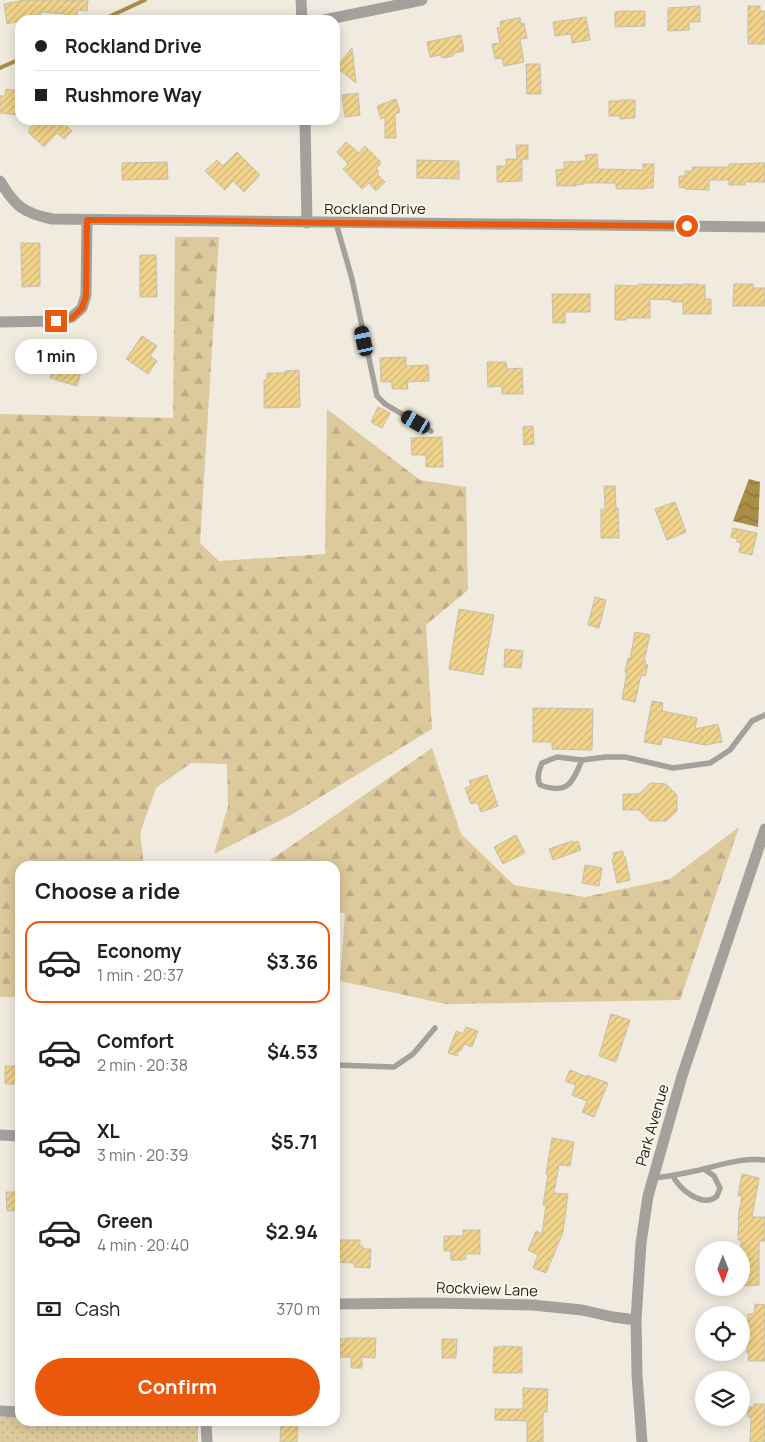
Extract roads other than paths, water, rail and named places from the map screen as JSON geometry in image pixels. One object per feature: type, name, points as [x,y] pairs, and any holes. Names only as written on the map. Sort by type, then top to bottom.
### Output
[{"type":"street","points":[[301,0],[302,15]]},
{"type":"street","points":[[340,17],[422,0]]},
{"type":"street","points":[[304,125],[307,223]]},
{"type":"street","name":"Rockland Drive","points":[[0,181],[10,198],[22,208],[36,216],[52,219],[765,227]]},
{"type":"street","points":[[0,322],[56,321],[72,318],[82,308],[86,296],[87,220]]},
{"type":"street","name":"Park Avenue","points":[[642,1442],[637,1375],[636,1320],[641,1243],[648,1196],[682,1076],[765,829]]},
{"type":"street","points":[[0,1135],[15,1136]]},
{"type":"street","name":"Rockview Lane","points":[[340,1304],[533,1305],[582,1310],[636,1320]]},
{"type":"street","points":[[0,1411],[15,1412]]},
{"type":"street","points":[[206,1426],[207,1442]]},
{"type":"lane","points":[[336,223],[352,279],[377,396],[380,401],[431,431]]},
{"type":"lane","points":[[582,760],[573,781],[566,787],[550,789],[540,785],[538,782],[542,763],[557,757],[582,760],[625,757],[673,768],[710,763],[730,750],[752,721],[765,715]]},
{"type":"lane","points":[[340,1065],[394,1067],[413,1054],[435,1028]]},
{"type":"lane","points":[[652,1178],[673,1176],[729,1162],[765,1160]]},
{"type":"lane","points":[[673,1176],[676,1183],[683,1190],[701,1200],[711,1199],[717,1196],[720,1188],[714,1176],[704,1169]]},
{"type":"water","points":[[749,479],[760,482],[758,527],[733,521]]},
{"type":"waterway","points":[[113,15],[145,0]]},
{"type":"waterway","points":[[0,68],[15,61]]}]
